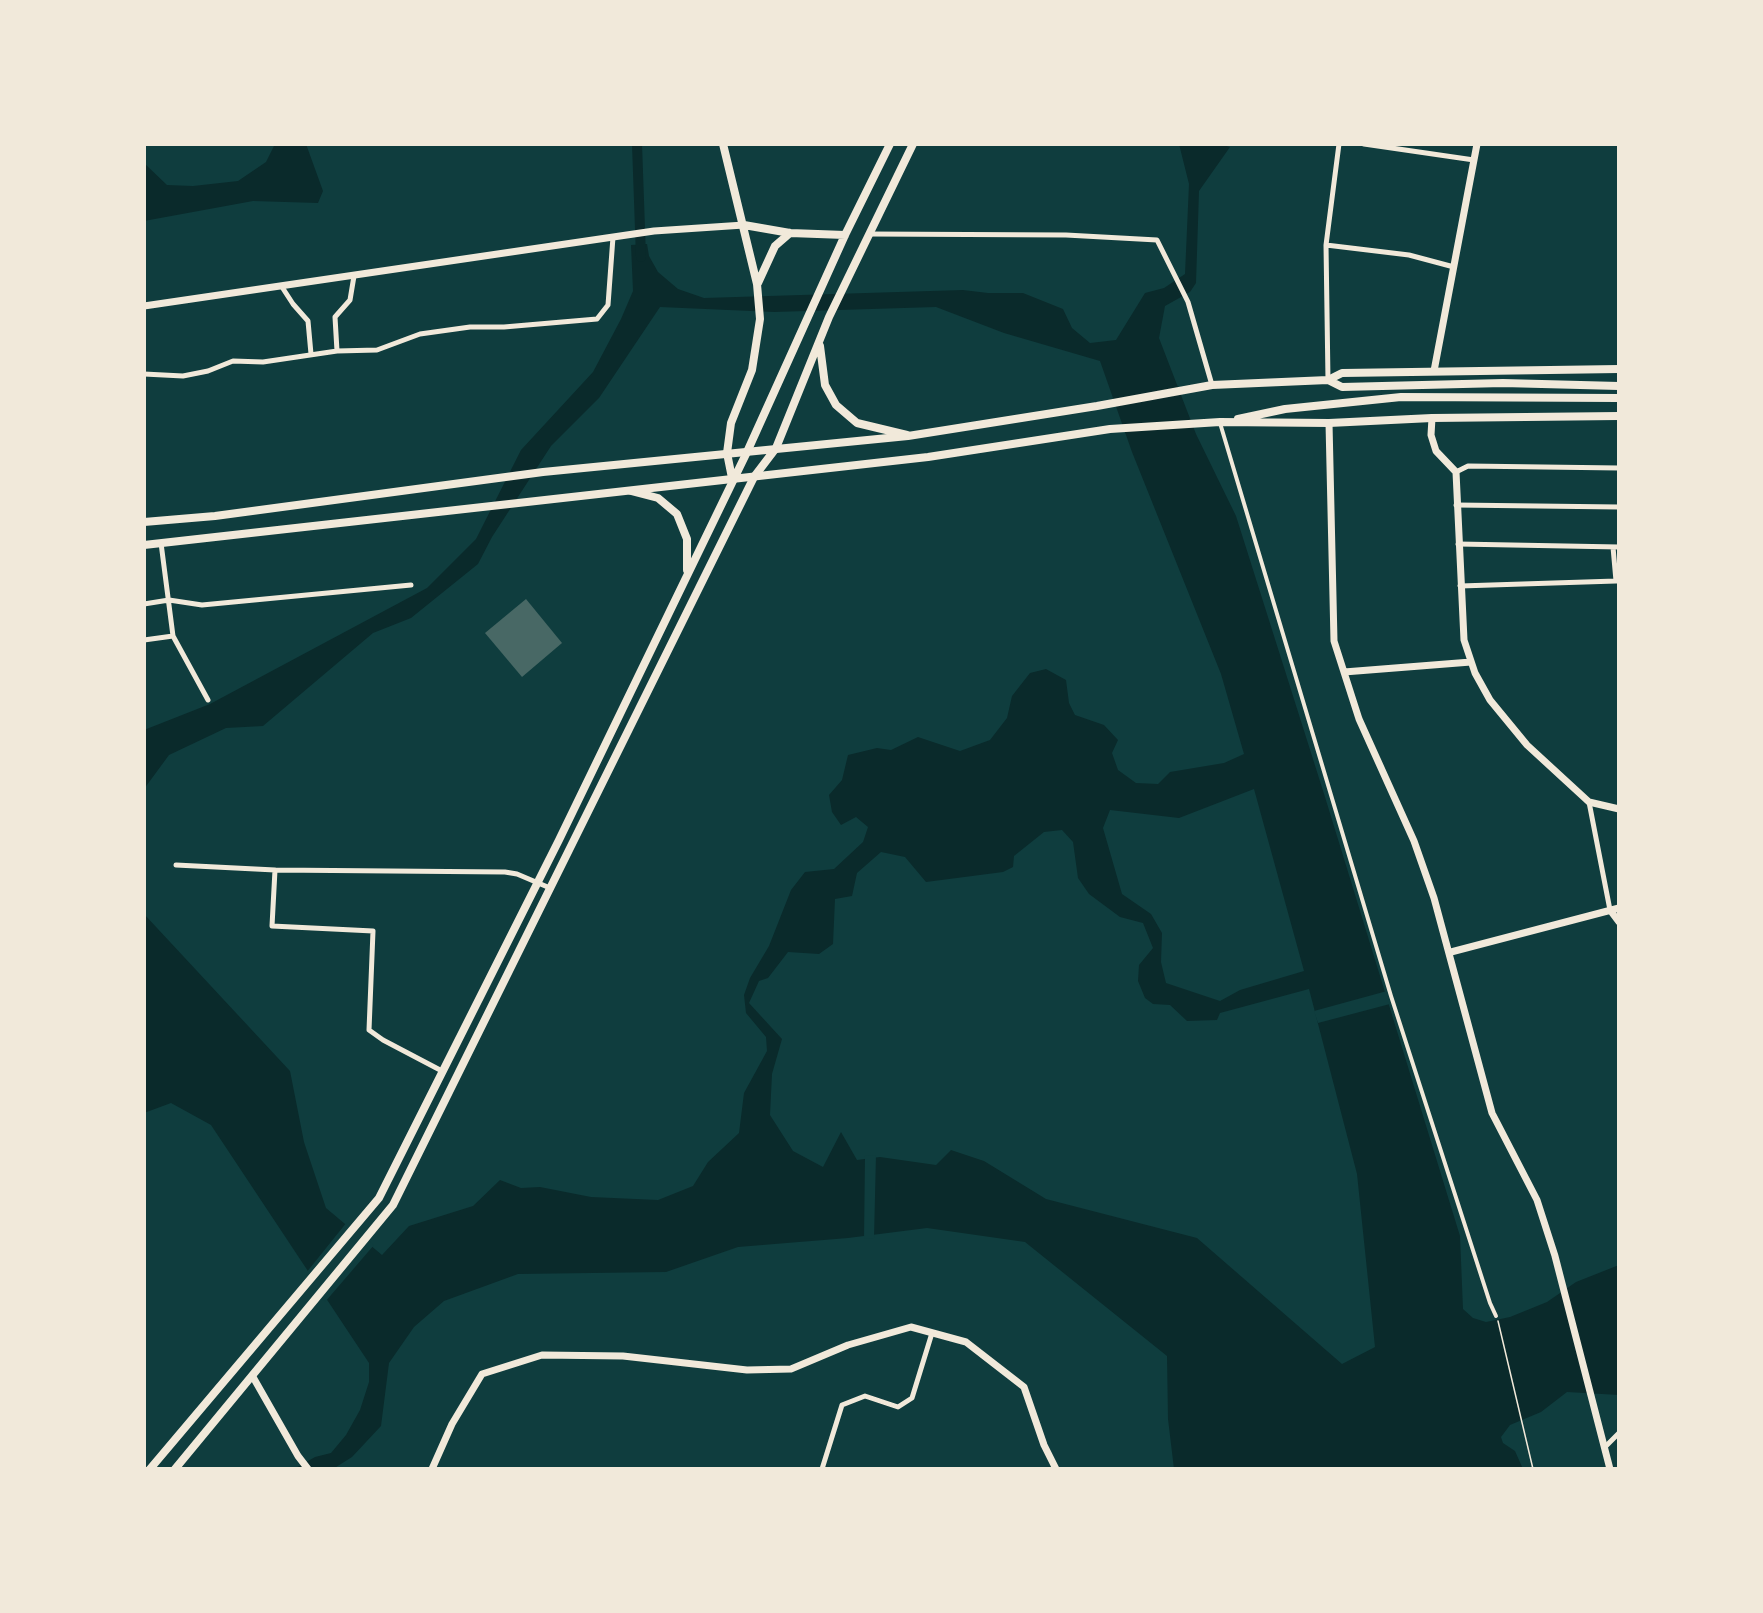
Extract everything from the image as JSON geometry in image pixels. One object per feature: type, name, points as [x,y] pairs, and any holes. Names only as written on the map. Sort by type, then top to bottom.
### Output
[{"type":"main road","points":[[723,144],[758,285],[760,320],[752,370],[733,413],[727,453],[732,478]]},
{"type":"main road","points":[[150,1469],[379,1198],[537,883],[732,478],[747,452],[845,235],[890,144]]},
{"type":"main road","points":[[175,1469],[393,1206],[754,477],[776,448],[829,317],[913,144]]},
{"type":"main road","points":[[744,225],[790,233],[845,235]]},
{"type":"main road","points":[[758,285],[775,246],[790,233]]},
{"type":"main road","points":[[820,344],[825,385],[836,405],[857,423],[908,436]]},
{"type":"main road","points":[[144,522],[215,516],[494,481],[543,472],[908,436],[1212,385],[1328,380],[1342,373],[1619,369]]},
{"type":"main road","points":[[1328,380],[1342,387],[1503,383],[1619,386]]},
{"type":"main road","points":[[1220,422],[1285,409],[1401,397],[1619,398]]},
{"type":"main road","points":[[144,545],[928,457],[1110,429],[1220,422],[1329,423],[1432,418],[1619,416]]},
{"type":"main road","points":[[626,490],[658,498],[677,514],[687,539],[687,573]]},
{"type":"street","points":[[1328,380],[1326,245],[1339,144]]},
{"type":"street","points":[[1364,144],[1474,160]]},
{"type":"street","points":[[1434,370],[1477,144]]},
{"type":"street","points":[[144,306],[654,231],[744,225]]},
{"type":"street","points":[[869,234],[1066,235],[1157,240],[1188,302],[1212,385]]},
{"type":"street","points":[[144,374],[183,376],[208,371],[233,361],[263,362],[337,351],[377,350],[420,334],[470,327],[504,327],[597,319],[608,305],[614,237]]},
{"type":"street","points":[[1326,245],[1409,255],[1454,267]]},
{"type":"street","points":[[337,351],[335,317],[350,300],[354,276]]},
{"type":"street","points":[[282,286],[293,304],[308,321],[311,354]]},
{"type":"street","points":[[1432,418],[1431,435],[1436,452],[1456,472],[1464,640],[1490,700],[1527,745],[1589,802],[1619,809]]},
{"type":"street","points":[[1220,422],[1391,996],[1490,1304],[1497,1316]]},
{"type":"street","points":[[1329,423],[1334,641],[1359,719],[1414,841],[1451,952],[1492,1113],[1537,1200],[1555,1256],[1610,1469]]},
{"type":"street","points":[[1456,472],[1468,466],[1619,468]]},
{"type":"street","points":[[1456,505],[1619,507]]},
{"type":"street","points":[[161,543],[173,636],[208,700]]},
{"type":"street","points":[[1458,544],[1616,547],[1616,581],[1460,586]]},
{"type":"street","points":[[144,604],[169,600],[202,605],[411,585]]},
{"type":"street","points":[[144,640],[173,636]]},
{"type":"street","points":[[1344,672],[1472,662]]},
{"type":"street","points":[[1589,802],[1610,910],[1619,922]]},
{"type":"street","points":[[176,865],[274,870],[505,872],[550,888]]},
{"type":"street","points":[[274,870],[272,926],[374,930],[369,1030],[383,1040],[442,1071]]},
{"type":"street","points":[[1451,952],[1619,908]]},
{"type":"street","points":[[432,1469],[452,1424],[482,1374],[542,1355],[624,1356],[747,1370],[791,1369],[848,1345],[900,1328],[911,1328],[966,1342],[1024,1387],[1044,1446],[1056,1469]]},
{"type":"street","points":[[822,1469],[842,1405],[865,1396],[898,1407],[912,1398],[932,1333]]},
{"type":"street","points":[[253,1377],[298,1456],[308,1469]]},
{"type":"street","points":[[1605,1447],[1619,1433]]},
{"type":"path","points":[[1497,1316],[1533,1469]]},
{"type":"water","points":[[275,144],[306,144],[323,191],[318,203],[253,201],[144,221],[144,163],[167,185],[193,186],[238,181],[266,162]]},
{"type":"water","points":[[1179,144],[1220,144],[1230,147],[1199,191],[1196,283],[1190,292],[1165,306],[1159,338],[1196,434],[1236,516],[1325,797],[1460,1236],[1463,1309],[1473,1318],[1486,1322],[1510,1317],[1547,1302],[1576,1282],[1619,1265],[1619,1395],[1567,1392],[1541,1412],[1510,1425],[1501,1437],[1503,1443],[1515,1451],[1523,1469],[1174,1469],[1168,1419],[1167,1356],[1025,1242],[927,1228],[848,1238],[738,1247],[666,1272],[518,1274],[444,1301],[414,1327],[389,1363],[381,1426],[352,1457],[333,1469],[294,1469],[315,1457],[331,1453],[346,1435],[360,1410],[369,1382],[369,1363],[211,1125],[171,1103],[144,1113],[144,914],[290,1071],[304,1142],[326,1208],[382,1255],[409,1226],[473,1206],[500,1180],[521,1188],[540,1187],[591,1197],[658,1200],[693,1186],[708,1162],[739,1133],[744,1093],[767,1051],[766,1037],[746,1013],[744,995],[750,978],[769,946],[791,890],[805,872],[834,869],[863,842],[868,827],[856,817],[841,825],[832,812],[829,795],[842,780],[848,755],[877,748],[891,750],[918,737],[960,751],[990,740],[1007,718],[1012,696],[1030,673],[1046,669],[1066,680],[1069,703],[1075,715],[1104,725],[1118,740],[1112,753],[1118,770],[1136,783],[1158,784],[1170,772],[1224,763],[1244,754],[1221,674],[1132,452],[1100,361],[1004,333],[936,307],[774,312],[660,307],[599,398],[551,446],[492,537],[478,564],[411,618],[373,633],[263,726],[226,728],[169,755],[144,789],[144,730],[210,704],[427,588],[476,539],[521,450],[593,372],[633,291],[631,245],[647,244],[649,256],[658,272],[678,289],[704,298],[963,290],[1023,293],[1063,309],[1072,328],[1090,343],[1116,340],[1145,293],[1164,288],[1185,274],[1189,184]],"holes":[[[1254,789],[1304,971],[1240,990],[1220,1001],[1166,983],[1161,962],[1162,933],[1151,914],[1122,894],[1103,828],[1110,810],[1179,818]],[[1062,830],[1073,842],[1078,878],[1089,894],[1120,917],[1143,923],[1153,948],[1139,965],[1138,981],[1145,998],[1153,1004],[1170,1005],[1187,1021],[1217,1020],[1220,1013],[1309,989],[1357,1174],[1375,1347],[1342,1364],[1197,1238],[1046,1199],[984,1161],[951,1150],[936,1165],[880,1157],[857,1160],[841,1132],[823,1167],[793,1151],[770,1115],[772,1074],[782,1039],[749,1003],[759,981],[768,978],[788,952],[819,954],[833,944],[835,899],[852,896],[857,873],[881,852],[905,857],[926,882],[1003,872],[1013,867],[1014,856],[1044,832]]]},
{"type":"pier","points":[[1387,991],[1390,1004],[1318,1023],[1314,1011]]},
{"type":"pier","points":[[876,1155],[874,1238],[864,1239],[865,1156]]},
{"type":"pier","points":[[347,1222],[374,1245],[325,1302],[306,1273]]},
{"type":"building","points":[[526,599],[562,643],[522,677],[485,633]]},
{"type":"waterway","points":[[637,144],[641,257]]}]
